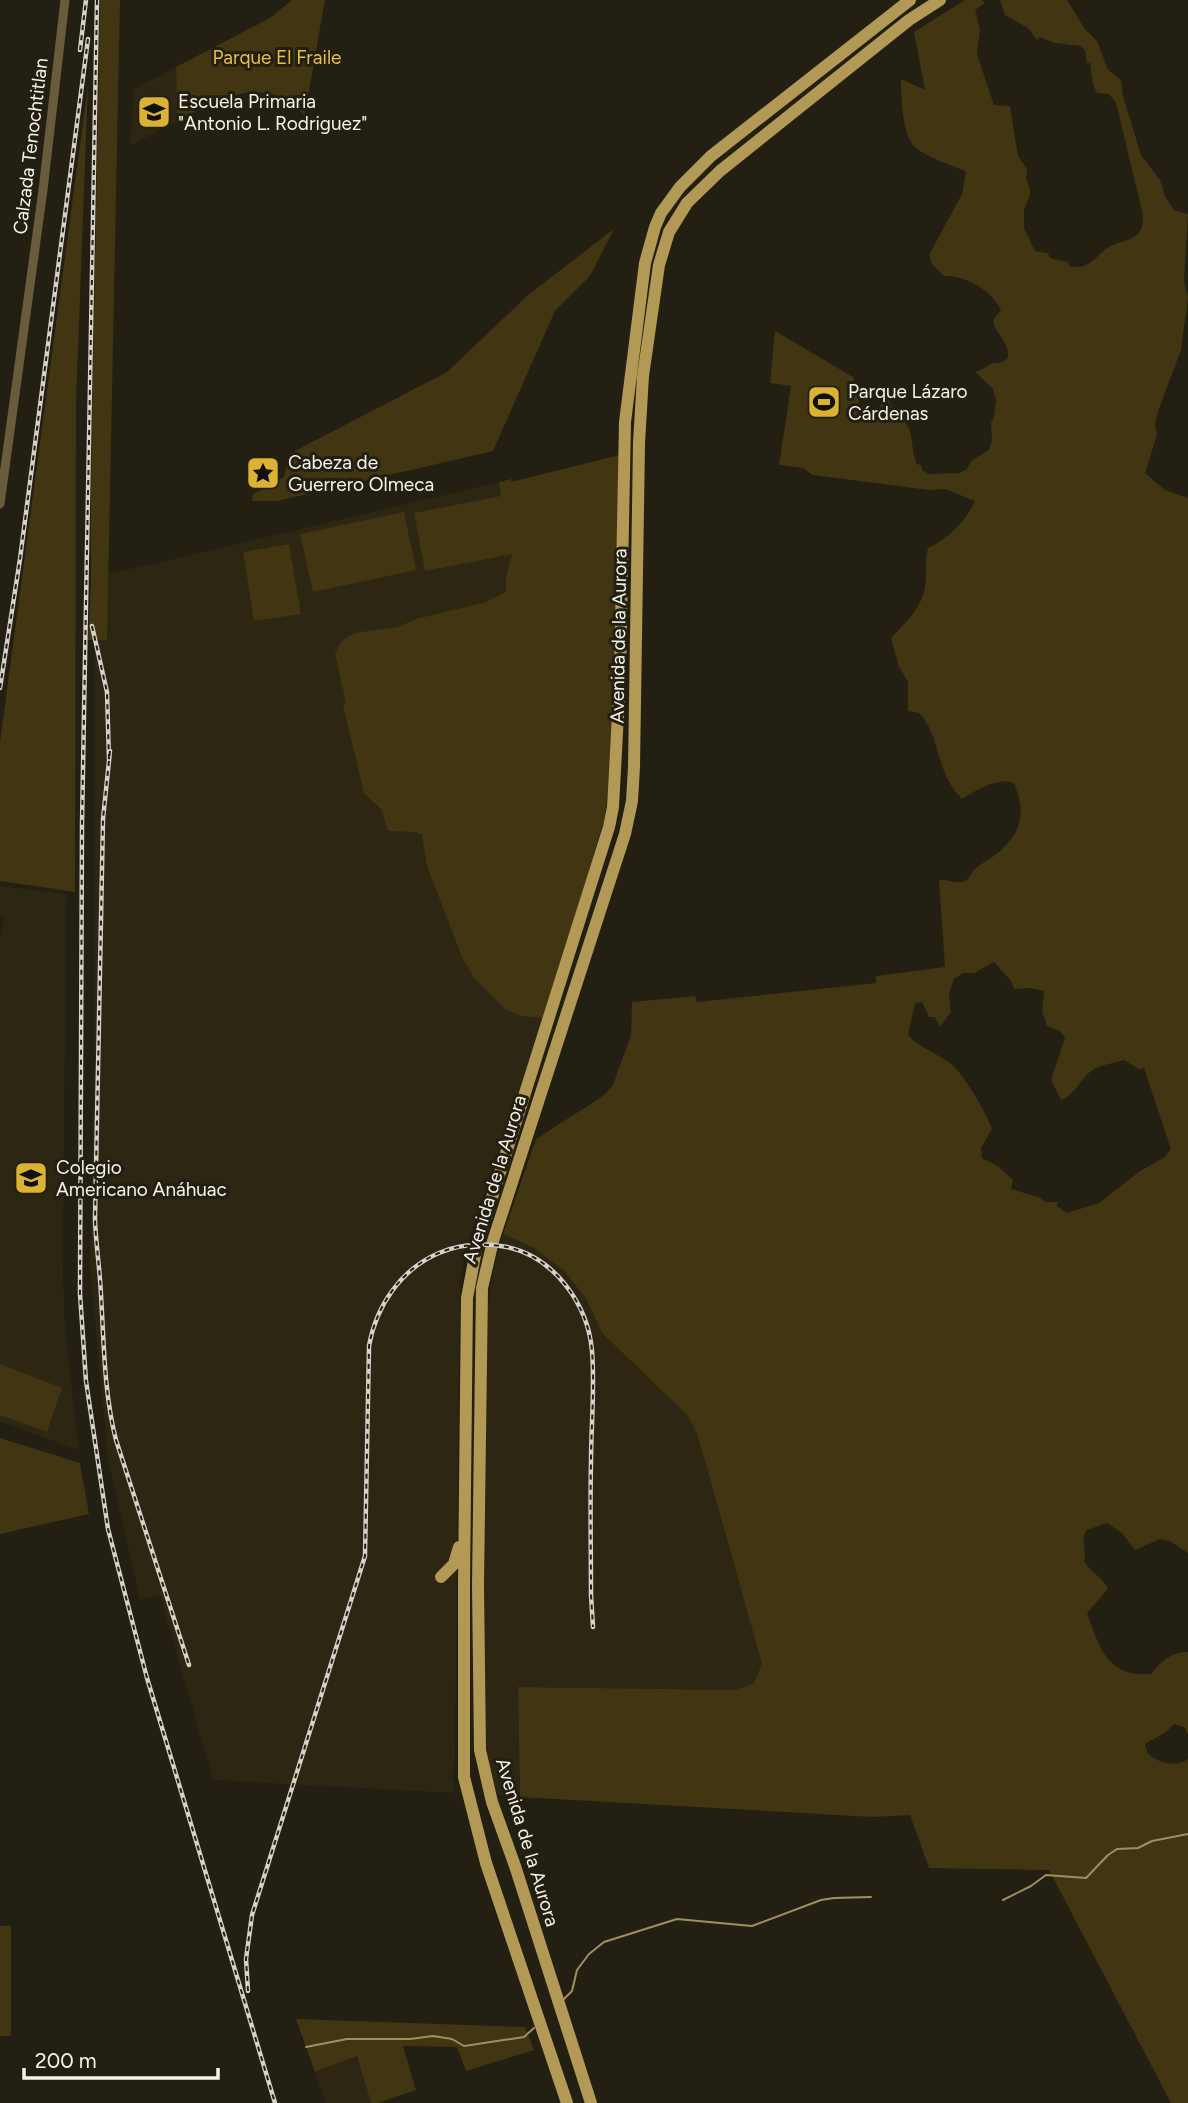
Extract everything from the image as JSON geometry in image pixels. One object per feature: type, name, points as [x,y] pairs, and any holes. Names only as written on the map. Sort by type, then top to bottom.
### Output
[{"type":"main road","name":"Avenida de la Aurora","points":[[567,2103],[486,1863],[464,1777],[467,1298],[471,1272],[477,1245],[609,827],[615,794],[625,422],[645,263],[658,219],[686,179],[712,156],[910,0]]},
{"type":"main road","name":"Avenida de la Aurora","points":[[591,2103],[492,1802],[480,1750],[478,1585],[481,1301],[493,1241],[625,834],[632,801],[643,376],[659,265],[672,226],[698,191],[810,98],[909,20],[940,0]]},
{"type":"main road","points":[[620,677],[627,687],[636,684]]},
{"type":"main road","points":[[618,716],[625,710],[635,717]]},
{"type":"main road","points":[[441,1577],[456,1560],[464,1522]]},
{"type":"street","name":"Calzada Tenochtitlan","points":[[0,503],[43,190],[65,0]]},
{"type":"shaded area","name":"Escuela Primaria \"Antonio L. Rodriguez\"","points":[[176,67],[177,121],[130,144],[134,89]]},
{"type":"shaded area","points":[[620,455],[614,686],[604,820],[541,1025],[467,1245],[460,1282],[453,1793],[213,1780],[160,1595],[140,1599],[108,1460],[90,1266],[95,1042],[95,654],[102,611],[101,576]]},
{"type":"shaded area","name":"Colegio Americano Anáhuac","points":[[0,886],[66,894],[63,1275],[65,1331],[79,1450],[0,1422],[0,940],[4,918],[0,916]]},
{"type":"shaded area","points":[[503,1234],[534,1248],[565,1272],[586,1299],[603,1334],[687,1415],[696,1432],[705,1461],[762,1664],[753,1684],[734,1690],[518,1687],[520,1797],[497,1795],[488,1764],[483,1717],[487,1311]]},
{"type":"shaded area","points":[[357,2056],[371,2103],[326,2103],[315,2072]]},
{"type":"green space","points":[[100,0],[120,0],[107,640],[88,640],[91,584]]},
{"type":"green space","name":"Parque El Fraile","points":[[292,0],[325,0],[305,113],[273,94],[257,92],[224,98],[177,121],[176,67],[270,18]]},
{"type":"green space","points":[[965,0],[982,0],[985,3],[975,10],[980,30],[977,54],[994,105],[1010,106],[1018,156],[1027,169],[1026,179],[1030,189],[1024,210],[1024,228],[1035,251],[1048,253],[1050,258],[1068,262],[1069,266],[1087,265],[1109,247],[1137,235],[1143,224],[1143,215],[1116,103],[1109,94],[1097,93],[1085,51],[1081,46],[1055,43],[1040,37],[1037,40],[1028,28],[1005,15],[1000,0],[1067,0],[1085,29],[1097,41],[1108,70],[1121,80],[1123,96],[1141,155],[1160,180],[1165,196],[1174,210],[1188,214],[1184,281],[1188,298],[1181,350],[1158,411],[1155,424],[1157,435],[1145,473],[1165,490],[1188,498],[1188,1553],[1170,1541],[1160,1539],[1135,1550],[1122,1533],[1107,1523],[1085,1533],[1084,1561],[1108,1589],[1087,1613],[1101,1648],[1115,1665],[1136,1674],[1151,1674],[1167,1658],[1188,1652],[1188,1735],[1184,1727],[1174,1724],[1145,1744],[1148,1754],[1162,1762],[1172,1764],[1188,1759],[1188,2103],[1171,2103],[1049,1870],[929,1868],[910,1815],[872,1817],[520,1797],[518,1687],[734,1690],[753,1684],[762,1664],[705,1461],[696,1432],[687,1415],[603,1334],[586,1299],[565,1272],[534,1248],[503,1234],[536,1139],[603,1096],[613,1085],[631,1035],[632,1002],[695,996],[697,1002],[876,983],[876,976],[945,967],[939,880],[966,880],[976,868],[1011,840],[1019,823],[1020,805],[1014,783],[994,783],[962,799],[953,788],[926,722],[919,713],[908,711],[908,682],[899,667],[891,638],[912,615],[923,595],[928,548],[956,529],[975,501],[945,489],[929,490],[813,475],[803,468],[779,465],[791,386],[770,383],[775,331],[853,377],[863,419],[871,421],[882,403],[889,400],[909,428],[917,464],[928,474],[959,473],[967,469],[971,461],[989,450],[996,400],[993,389],[975,372],[1008,358],[1006,346],[994,323],[1001,310],[985,291],[969,281],[944,276],[932,264],[929,255],[962,194],[966,172],[921,152],[908,135],[903,116],[901,79],[925,90],[914,32]],"holes":[[[994,962],[1011,981],[1014,989],[1044,991],[1042,1013],[1046,1025],[1061,1032],[1065,1038],[1051,1080],[1061,1100],[1070,1095],[1086,1076],[1098,1067],[1124,1060],[1139,1069],[1144,1068],[1171,1149],[1165,1157],[1140,1171],[1099,1203],[1067,1213],[1057,1206],[1058,1202],[1045,1202],[1041,1198],[1011,1189],[1013,1180],[999,1167],[982,1158],[981,1148],[992,1129],[968,1084],[950,1063],[908,1035],[915,1003],[922,1002],[929,1017],[935,1017],[940,1027],[951,1012],[949,993],[954,979],[963,973],[974,973]]]},
{"type":"green space","points":[[88,85],[76,403],[75,892],[0,881],[0,742]]},
{"type":"green space","points":[[614,229],[590,276],[555,311],[493,451],[277,501],[252,501],[253,494],[284,477],[289,454],[447,372],[528,295]]},
{"type":"green space","points":[[620,455],[614,685],[604,820],[544,1018],[521,1016],[505,1009],[474,978],[462,957],[427,866],[422,835],[415,832],[388,831],[381,809],[364,793],[343,705],[346,703],[335,653],[341,642],[354,633],[398,627],[416,619],[486,602],[506,592],[506,578],[512,554],[425,571],[414,513],[501,496],[499,482],[512,479],[511,482]]},
{"type":"green space","points":[[404,512],[416,570],[313,592],[300,534]]},
{"type":"green space","points":[[289,544],[301,614],[254,621],[243,552]]},
{"type":"green space","points":[[0,1364],[62,1388],[47,1432],[0,1415]]},
{"type":"green space","points":[[0,1438],[80,1463],[89,1514],[0,1534]]},
{"type":"green space","points":[[0,1926],[11,1926],[11,2036],[0,2036]]},
{"type":"green space","points":[[296,2019],[525,2027],[534,2050],[466,2071],[457,2047],[403,2046],[416,2090],[371,2103],[357,2056],[315,2072]]},
{"type":"waterway","points":[[1003,1900],[1046,1875],[1086,1878],[1117,1849],[1138,1848],[1152,1841],[1188,1834]]},
{"type":"waterway","points":[[564,1999],[572,1991],[577,1970],[589,1954],[604,1942],[677,1919],[752,1926],[821,1900],[871,1897]]},
{"type":"waterway","points":[[306,2047],[347,2039],[410,2039],[433,2036],[452,2039],[464,2046],[524,2037],[534,2028]]},
{"type":"railway","points":[[80,50],[86,0]]},
{"type":"railway","points":[[97,0],[82,824],[80,1294],[86,1381],[108,1529],[147,1678],[275,2103]]},
{"type":"railway","points":[[0,688],[20,559],[88,39]]},
{"type":"railway","points":[[92,626],[107,692],[109,760]]},
{"type":"railway","points":[[110,751],[103,819],[95,1220],[105,1368],[116,1440],[189,1665]]},
{"type":"railway","points":[[248,1991],[246,1959],[252,1915],[365,1556],[369,1346],[372,1331],[392,1290],[413,1269],[439,1253],[464,1246],[481,1245],[507,1247],[524,1252],[540,1261],[566,1285],[584,1316],[593,1365],[593,1627]]},
{"type":"place","name":"Escuela Primaria \"Antonio L. Rodriguez\"","points":[[154,112]]},
{"type":"place","name":"Parque Lázaro Cárdenas","points":[[824,402]]},
{"type":"place","name":"Cabeza de Guerrero Olmeca","points":[[263,473]]},
{"type":"place","name":"Colegio Americano Anáhuac","points":[[31,1178]]}]
